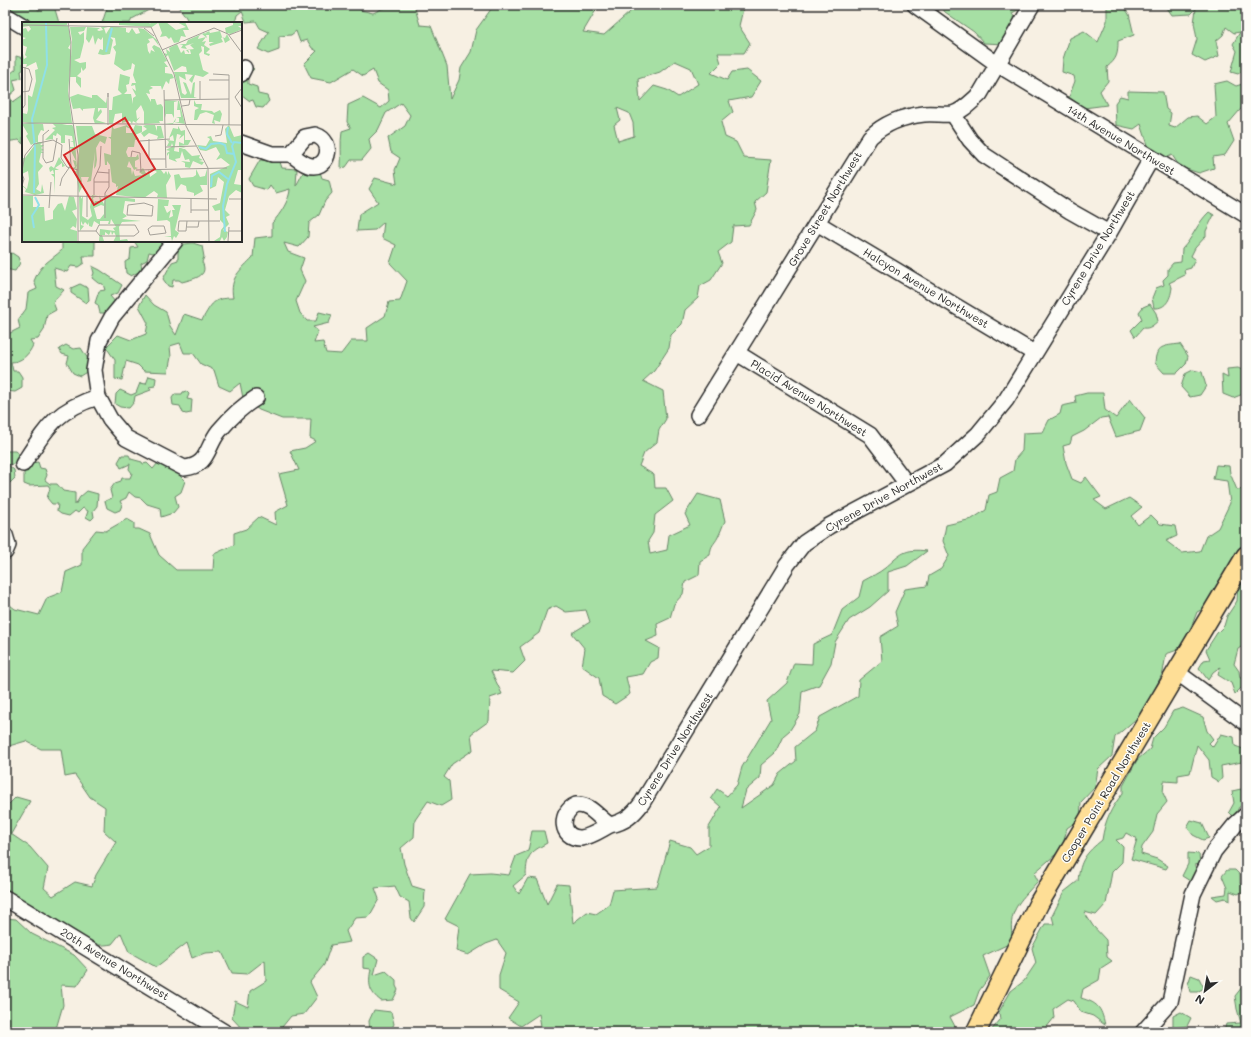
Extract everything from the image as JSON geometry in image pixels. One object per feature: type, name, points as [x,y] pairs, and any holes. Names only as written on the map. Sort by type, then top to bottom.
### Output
[{"type":"main road","name":"Cooper Point Road Northwest","points":[[976,1032],[1039,904],[1178,673],[1246,556]]},
{"type":"street","name":"14th Avenue Northwest","points":[[915,5],[997,64],[1246,215]]},
{"type":"street","points":[[1032,5],[980,94],[953,114],[970,140],[984,155],[1070,211],[1108,233]]},
{"type":"street","points":[[5,15],[22,25]]},
{"type":"street","name":"Grove Street Northwest","points":[[698,415],[870,137],[881,127],[901,119],[924,114],[953,114]]},
{"type":"street","points":[[242,143],[272,154],[291,154]]},
{"type":"street","name":"Cyrene Drive Northwest","points":[[610,825],[620,823],[632,816],[642,803],[787,566],[804,544],[829,526],[945,464],[978,434],[1006,400],[1108,233],[1151,158]]},
{"type":"street","name":"Halcyon Avenue Northwest","points":[[817,223],[1034,353]]},
{"type":"street","points":[[174,242],[112,317],[99,340],[94,370],[98,397],[110,419],[126,438],[184,468],[194,467],[203,460],[217,433],[242,406],[256,398]]},
{"type":"street","name":"Placid Avenue Northwest","points":[[737,353],[870,435],[907,484]]},
{"type":"street","points":[[23,464],[43,433],[59,415],[84,401],[98,397]]},
{"type":"street","points":[[5,535],[8,545],[5,552]]},
{"type":"street","points":[[1178,673],[1246,723]]},
{"type":"street","points":[[1143,1032],[1170,1002],[1193,894],[1214,851],[1235,825],[1246,815]]},
{"type":"street","name":"20th Avenue Northwest","points":[[5,898],[224,1032]]},
{"type":"green space","points":[[8,5],[37,5],[38,10],[54,6],[59,22],[26,22],[24,17],[10,16]]},
{"type":"green space","points":[[108,5],[158,5],[132,19],[130,22],[102,22]]},
{"type":"green space","points":[[178,5],[358,5],[360,10],[373,13],[390,5],[414,5],[420,25],[431,26],[447,66],[450,99],[459,80],[461,68],[471,52],[476,30],[494,5],[599,5],[583,32],[604,35],[638,5],[744,5],[739,26],[750,43],[744,53],[718,53],[721,63],[711,73],[727,80],[732,72],[747,70],[761,81],[751,97],[729,101],[733,112],[721,122],[725,137],[736,142],[744,158],[771,160],[766,192],[755,202],[757,210],[749,225],[733,226],[731,242],[718,252],[722,263],[711,280],[700,286],[698,298],[685,310],[682,324],[671,335],[669,348],[654,371],[643,381],[663,391],[666,419],[659,430],[657,442],[644,453],[639,466],[654,475],[655,488],[666,488],[673,501],[655,515],[653,533],[648,541],[650,554],[667,550],[669,535],[690,525],[685,514],[698,494],[720,500],[725,521],[710,551],[710,555],[700,561],[699,575],[685,582],[683,594],[674,604],[670,618],[657,624],[658,636],[646,641],[659,648],[658,658],[650,662],[643,674],[626,677],[630,694],[615,704],[602,696],[599,678],[582,666],[585,649],[572,633],[590,622],[586,610],[566,612],[556,606],[547,610],[539,633],[520,647],[525,661],[513,673],[491,671],[502,694],[490,698],[489,721],[471,734],[473,750],[452,764],[444,777],[449,781],[451,800],[441,806],[428,801],[415,820],[414,837],[401,848],[404,864],[412,886],[425,890],[424,907],[414,922],[411,918],[409,902],[400,897],[395,886],[375,888],[379,899],[369,917],[355,918],[346,931],[350,942],[331,945],[324,965],[310,982],[317,997],[304,1014],[291,1016],[278,1032],[245,1032],[232,1018],[235,1001],[248,1007],[250,991],[266,981],[265,960],[247,974],[232,973],[222,952],[205,953],[192,958],[187,943],[156,967],[129,952],[121,933],[112,944],[93,944],[83,940],[67,927],[50,928],[5,894],[5,808],[16,797],[30,801],[11,834],[30,847],[48,868],[44,888],[53,896],[75,882],[92,886],[96,875],[116,842],[104,831],[105,807],[90,797],[75,775],[65,777],[61,749],[41,749],[26,741],[9,746],[5,750],[5,680],[8,674],[8,662],[5,659],[5,601],[15,609],[39,615],[47,598],[62,592],[66,572],[82,565],[82,548],[96,530],[106,531],[127,519],[134,523],[134,529],[139,529],[150,534],[159,555],[176,570],[213,570],[214,554],[234,545],[234,533],[246,529],[259,517],[276,525],[275,512],[288,505],[279,474],[299,470],[290,451],[305,448],[316,441],[310,438],[311,419],[282,419],[259,410],[243,398],[240,383],[230,391],[219,386],[214,370],[201,364],[193,353],[184,353],[180,343],[170,346],[171,357],[168,372],[144,371],[138,365],[126,361],[122,380],[115,379],[115,360],[106,347],[118,335],[131,340],[146,334],[148,323],[139,306],[145,295],[154,305],[166,312],[170,326],[176,335],[184,314],[202,320],[208,309],[217,300],[233,298],[232,291],[234,279],[240,270],[253,257],[255,238],[272,236],[272,223],[284,207],[290,193],[290,189],[276,193],[270,185],[267,190],[253,186],[249,179],[260,160],[280,162],[282,168],[297,169],[296,186],[305,169],[320,172],[322,178],[329,180],[332,193],[325,201],[319,215],[309,223],[308,237],[299,247],[284,243],[288,252],[304,258],[300,270],[305,281],[296,301],[300,313],[307,321],[316,321],[319,312],[332,315],[329,323],[313,327],[318,331],[314,343],[323,342],[326,353],[341,354],[351,341],[368,341],[367,328],[385,316],[389,302],[400,301],[407,281],[390,263],[396,245],[382,238],[384,222],[375,230],[357,231],[359,214],[378,202],[369,189],[375,178],[397,184],[395,170],[400,158],[391,152],[388,138],[405,126],[410,115],[401,103],[386,113],[378,130],[369,139],[371,149],[362,160],[351,160],[346,167],[341,168],[342,131],[351,128],[347,122],[348,105],[363,98],[381,108],[389,101],[388,90],[378,83],[373,70],[363,76],[353,69],[331,82],[311,78],[304,64],[317,51],[312,48],[307,40],[300,42],[296,31],[291,35],[279,36],[279,50],[268,54],[258,49],[269,32],[260,28],[256,21],[246,22],[242,11],[237,15],[235,22],[186,22],[187,19]],"holes":[[[675,61],[691,68],[698,84],[678,97],[667,90],[654,86],[640,101],[638,79],[660,72]],[[617,108],[629,113],[633,123],[634,136],[618,141],[614,125],[620,120]]]},
{"type":"green space","points":[[940,5],[1022,5],[1022,8],[1012,13],[1020,30],[1005,44],[984,43],[974,32],[945,12]]},
{"type":"green space","points":[[1107,5],[1125,5],[1123,6],[1129,14],[1134,35],[1118,41],[1116,56],[1107,67],[1108,81],[1100,91],[1107,105],[1084,108],[1069,97],[1075,81],[1074,76],[1062,72],[1063,59],[1070,38],[1084,31],[1098,42],[1107,21]]},
{"type":"green space","points":[[1165,5],[1246,5],[1246,74],[1244,70],[1238,74],[1231,72],[1237,51],[1233,44],[1240,32],[1234,33],[1226,27],[1223,35],[1216,41],[1219,56],[1205,62],[1192,55],[1197,39],[1194,23],[1196,9],[1191,14],[1172,15]]},
{"type":"green space","points":[[16,56],[22,58],[22,78],[13,80],[16,90],[9,96],[13,102],[22,96],[22,143],[19,140],[5,142],[5,80],[11,79],[10,74],[16,69]]},
{"type":"green space","points":[[242,62],[247,63],[254,69],[248,75],[248,84],[257,87],[258,94],[267,96],[269,101],[263,108],[256,107],[253,100],[250,101],[242,95]]},
{"type":"green space","points":[[1227,81],[1236,86],[1246,83],[1246,103],[1228,124],[1234,141],[1225,155],[1213,157],[1214,168],[1199,173],[1180,167],[1172,155],[1164,159],[1149,148],[1141,124],[1134,129],[1116,125],[1115,103],[1120,96],[1128,98],[1128,91],[1163,92],[1166,109],[1171,113],[1169,126],[1175,128],[1188,117],[1197,116],[1207,124],[1216,117],[1214,84]]},
{"type":"green space","points":[[1209,212],[1214,215],[1206,231],[1206,236],[1195,248],[1191,256],[1195,259],[1191,268],[1184,270],[1185,275],[1169,283],[1172,287],[1168,302],[1162,307],[1154,308],[1152,298],[1156,288],[1164,285],[1163,280],[1168,275],[1168,269],[1173,263],[1181,262],[1182,249]]},
{"type":"green space","points":[[62,242],[95,242],[95,256],[83,256],[84,263],[78,267],[71,266],[67,272],[54,268],[56,286],[64,290],[53,302],[56,310],[47,315],[44,330],[38,339],[30,340],[33,345],[29,352],[18,361],[11,362],[13,371],[18,371],[22,377],[22,388],[15,392],[5,391],[5,340],[10,333],[20,328],[18,320],[26,309],[28,293],[37,289],[34,281],[40,270],[62,250]]},
{"type":"green space","points":[[135,242],[167,242],[161,255],[149,252],[147,260],[141,263],[142,270],[131,276],[126,273],[125,262],[130,259],[131,248],[138,247]]},
{"type":"green space","points":[[193,243],[202,246],[204,257],[202,262],[204,271],[199,276],[190,280],[182,282],[179,280],[173,280],[172,287],[168,286],[163,279],[172,262],[178,260],[178,250],[184,244]]},
{"type":"green space","points":[[12,253],[18,257],[20,263],[15,271],[5,269],[5,254]]},
{"type":"green space","points":[[92,266],[122,285],[118,293],[110,296],[116,303],[108,313],[100,313],[98,305],[95,303],[99,291],[105,290],[103,284],[98,283],[92,278],[94,273]]},
{"type":"green space","points":[[80,284],[88,288],[89,300],[86,303],[71,293],[71,288]]},
{"type":"green space","points":[[1150,304],[1156,313],[1158,321],[1150,327],[1143,328],[1135,337],[1131,330],[1142,319],[1139,312],[1143,307]]},
{"type":"green space","points":[[1180,344],[1188,356],[1186,364],[1177,373],[1164,373],[1155,363],[1157,353],[1165,346]]},
{"type":"green space","points":[[66,345],[73,349],[81,348],[88,359],[88,371],[80,376],[73,373],[67,363],[69,356],[62,354],[59,349]]},
{"type":"green space","points":[[1238,368],[1246,372],[1246,385],[1243,387],[1243,394],[1233,398],[1223,394],[1222,375],[1228,378],[1227,369]]},
{"type":"green space","points":[[1193,370],[1202,372],[1206,386],[1200,395],[1190,397],[1181,387],[1185,374]]},
{"type":"green space","points":[[149,376],[156,378],[155,386],[149,387],[151,390],[135,396],[134,402],[129,408],[120,407],[115,404],[116,394],[120,390],[131,395],[136,393],[140,383],[146,384]]},
{"type":"green space","points":[[186,391],[189,394],[187,399],[192,400],[191,413],[186,414],[183,413],[180,406],[173,405],[172,398],[175,394],[182,394]]},
{"type":"green space","points":[[1087,393],[1103,393],[1105,410],[1116,418],[1130,399],[1145,418],[1140,431],[1116,437],[1108,417],[1101,418],[1084,431],[1072,437],[1070,444],[1063,446],[1066,463],[1072,479],[1081,483],[1086,477],[1101,497],[1094,500],[1106,509],[1129,498],[1142,507],[1131,516],[1138,525],[1151,515],[1160,524],[1175,526],[1177,536],[1166,541],[1182,553],[1200,551],[1206,536],[1218,528],[1230,503],[1227,481],[1213,479],[1216,465],[1229,466],[1230,473],[1237,490],[1246,489],[1246,564],[1213,604],[1197,612],[1183,648],[1166,654],[1163,672],[1144,712],[1115,737],[1112,756],[1098,769],[1095,787],[1081,802],[1080,819],[1067,828],[1062,849],[1034,873],[1038,881],[1025,895],[1013,915],[1013,942],[983,956],[990,976],[979,991],[974,1005],[950,1017],[958,1032],[542,1032],[539,1014],[521,1026],[508,1018],[519,1002],[499,990],[499,975],[506,953],[497,940],[486,944],[468,955],[456,951],[459,926],[445,919],[470,874],[490,873],[509,875],[516,856],[528,851],[532,831],[544,831],[547,843],[536,849],[530,855],[527,863],[526,875],[513,886],[519,894],[528,878],[537,879],[547,904],[557,884],[569,885],[573,923],[587,912],[596,914],[609,905],[613,890],[657,887],[670,841],[690,847],[696,854],[709,846],[709,827],[721,807],[711,798],[717,789],[727,796],[737,785],[742,767],[771,719],[767,701],[787,683],[794,663],[812,664],[813,644],[832,635],[842,610],[859,597],[863,581],[883,570],[903,553],[913,550],[927,551],[907,566],[888,572],[888,591],[870,607],[849,620],[835,642],[831,663],[819,685],[802,691],[800,714],[790,730],[783,736],[775,753],[761,765],[760,778],[746,790],[741,808],[774,785],[780,774],[796,761],[795,747],[815,731],[820,717],[858,696],[859,680],[882,661],[880,637],[898,626],[895,612],[905,589],[927,586],[929,576],[941,569],[949,556],[943,541],[946,525],[972,519],[986,510],[989,495],[997,492],[1000,478],[1013,471],[1015,459],[1022,451],[1023,433],[1043,432],[1049,420],[1060,414],[1062,406],[1076,403],[1075,396]]},
{"type":"green space","points":[[5,451],[15,451],[21,456],[17,463],[8,465],[14,470],[15,478],[10,483],[5,482]]},
{"type":"green space","points":[[122,455],[129,455],[131,459],[142,462],[143,464],[147,463],[153,469],[158,463],[165,467],[175,465],[178,474],[185,481],[181,492],[175,496],[178,507],[173,513],[161,517],[160,508],[147,504],[141,498],[135,497],[129,492],[126,498],[120,501],[122,505],[120,510],[115,512],[107,508],[105,501],[112,498],[110,490],[115,483],[121,481],[122,478],[130,478],[132,473],[129,469],[130,464],[121,468],[118,462]]},
{"type":"green space","points":[[38,462],[40,468],[45,469],[47,475],[45,480],[50,484],[57,484],[63,491],[75,493],[75,505],[80,497],[87,491],[98,494],[97,506],[93,511],[94,517],[91,520],[86,517],[88,511],[83,508],[78,513],[75,511],[69,516],[61,514],[57,511],[58,504],[52,504],[47,498],[50,488],[48,485],[29,486],[24,484],[24,471],[27,464]]},
{"type":"green space","points":[[1246,580],[1246,644],[1238,649],[1234,664],[1239,671],[1240,678],[1246,678],[1246,688],[1242,687],[1235,694],[1231,683],[1218,675],[1220,667],[1213,672],[1208,680],[1199,668],[1204,660],[1210,659],[1206,650],[1217,633],[1224,626],[1227,616],[1237,601],[1238,584]]},
{"type":"green space","points":[[1183,708],[1203,717],[1207,731],[1213,739],[1209,743],[1213,747],[1221,734],[1234,737],[1235,746],[1246,750],[1246,765],[1242,762],[1221,766],[1222,778],[1219,782],[1211,777],[1209,760],[1197,745],[1190,773],[1178,775],[1178,782],[1164,781],[1163,793],[1167,802],[1157,814],[1153,832],[1142,847],[1141,854],[1157,859],[1168,866],[1166,869],[1131,859],[1137,839],[1126,833],[1123,838],[1116,840],[1123,847],[1122,862],[1112,872],[1106,904],[1096,915],[1084,912],[1093,926],[1106,940],[1107,957],[1112,961],[1101,968],[1099,980],[1083,989],[1081,998],[1098,1006],[1102,1013],[1105,1025],[1093,1016],[1081,1012],[1074,1001],[1068,999],[1053,1009],[1054,1018],[1046,1028],[1059,1032],[990,1032],[1000,1020],[999,1012],[1011,991],[1024,981],[1036,963],[1032,948],[1045,924],[1054,924],[1052,916],[1064,892],[1078,881],[1082,862],[1088,853],[1102,840],[1109,815],[1123,793],[1123,786],[1137,760],[1150,749],[1153,738],[1164,727],[1173,711]]},
{"type":"green space","points":[[1241,789],[1246,799],[1245,806],[1239,807],[1234,817],[1229,812],[1234,803],[1232,791]]},
{"type":"green space","points":[[1191,820],[1202,823],[1209,838],[1203,840],[1193,835],[1187,827]]},
{"type":"green space","points":[[1188,853],[1199,854],[1200,864],[1195,865],[1197,876],[1190,881],[1182,876],[1188,864]]},
{"type":"green space","points":[[1227,870],[1235,870],[1240,875],[1240,884],[1246,884],[1246,890],[1238,894],[1230,891],[1230,901],[1225,898],[1217,900],[1212,896],[1226,894],[1227,888],[1222,876]]},
{"type":"green space","points":[[5,918],[16,919],[32,934],[74,955],[88,970],[77,986],[61,985],[63,1005],[55,1032],[5,1032]]},
{"type":"green space","points":[[369,953],[378,959],[374,975],[386,971],[396,980],[398,990],[393,1000],[381,1001],[372,991],[370,987],[371,969],[363,968],[363,957]]},
{"type":"green space","points":[[1191,975],[1199,978],[1204,988],[1197,992],[1190,992],[1188,984]]},
{"type":"green space","points":[[1246,982],[1246,1032],[1224,1032],[1226,1024],[1241,1023],[1235,996]]},
{"type":"green space","points":[[374,1010],[391,1012],[394,1024],[390,1032],[370,1032],[369,1021]]},
{"type":"green space","points":[[1181,1012],[1191,1018],[1187,1026],[1173,1028],[1173,1016]]}]
